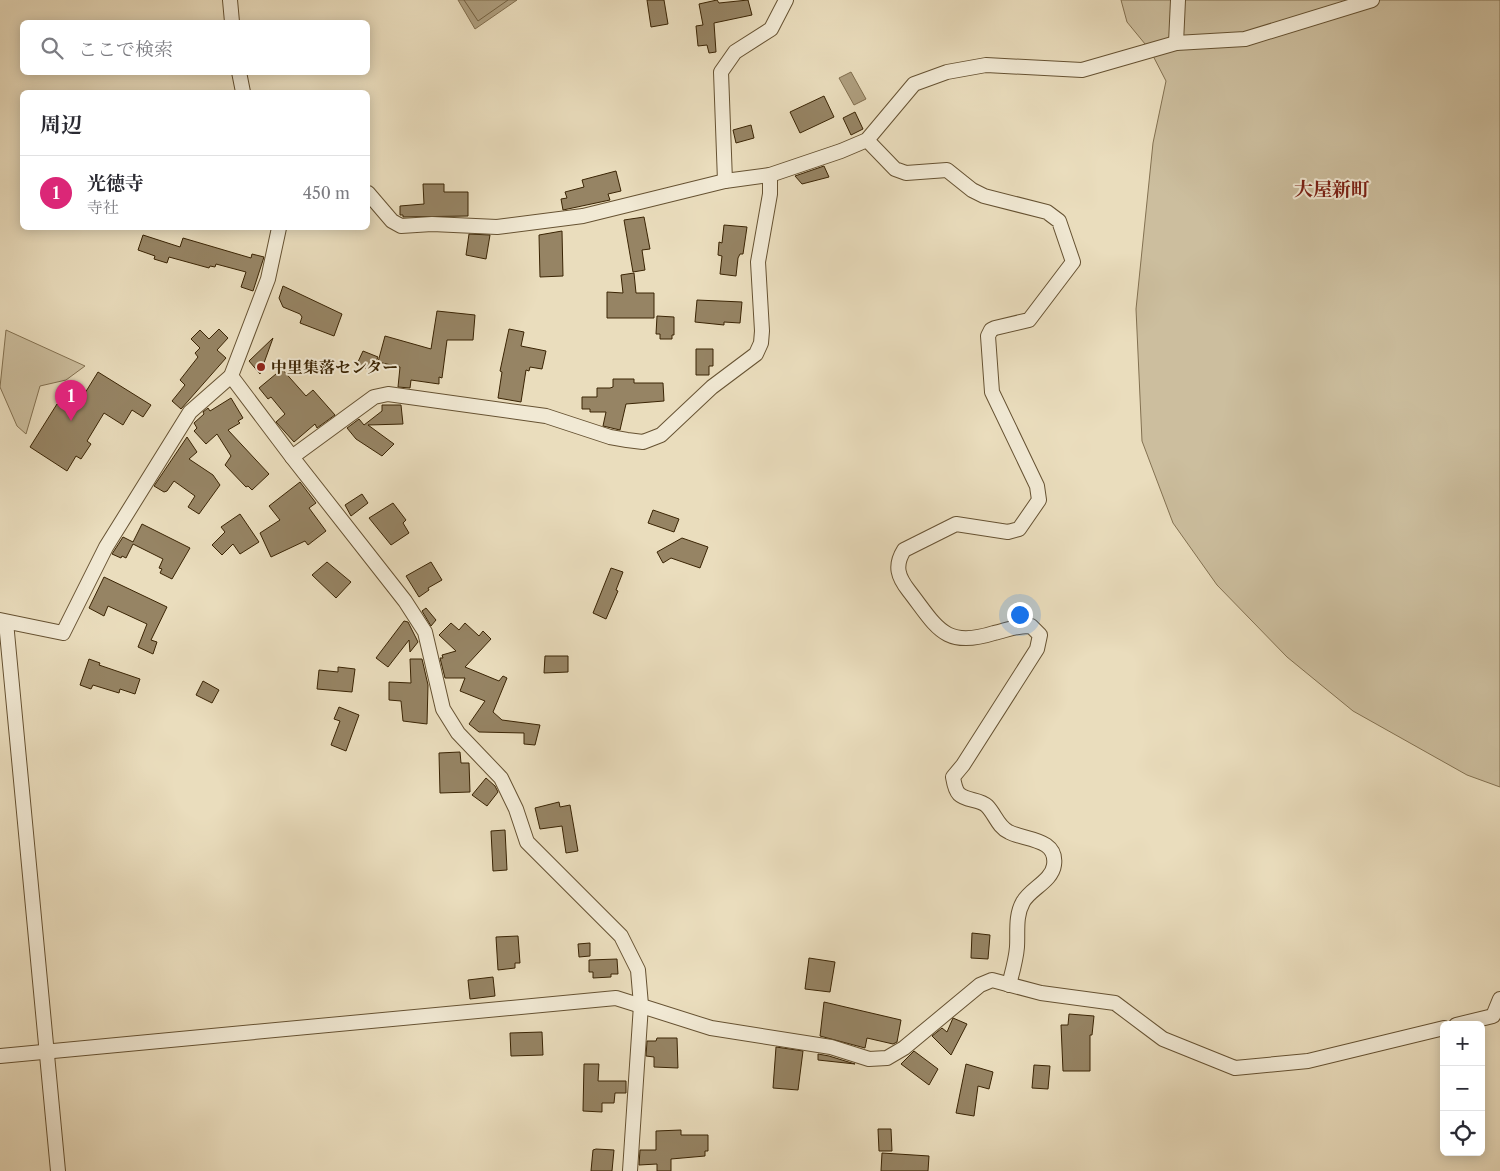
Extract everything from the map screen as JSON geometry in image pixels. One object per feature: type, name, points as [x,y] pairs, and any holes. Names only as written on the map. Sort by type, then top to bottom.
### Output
[{"type":"street","points":[[230,0],[232,20]]},
{"type":"street","points":[[725,181],[721,72],[734,52],[771,28],[786,0]]},
{"type":"street","points":[[1176,44],[1178,0]]},
{"type":"street","points":[[370,195],[392,221],[401,226],[432,224],[497,227],[583,216],[725,181],[770,175],[841,152],[867,140],[914,84],[947,72],[986,65],[1082,70],[1176,44],[1246,39],[1372,0]]},
{"type":"street","points":[[240,75],[243,90]]},
{"type":"street","points":[[867,140],[895,169],[906,173],[947,170],[972,190],[984,196],[1047,212],[1059,221],[1073,262],[1029,320],[995,328],[991,330],[988,336],[992,392],[1037,486],[1039,500],[1019,529],[1008,532],[956,524],[904,550],[899,558],[897,570],[900,580],[935,625],[946,635],[969,640],[1021,625],[1031,626],[1040,635],[1037,649],[964,764],[953,776],[956,790],[961,796],[986,806],[1000,826],[1009,832],[1034,839],[1046,845],[1054,859],[1054,866],[1050,874],[1024,900],[1019,910],[1016,949],[1009,985]]},
{"type":"street","points":[[292,457],[374,397],[388,394],[546,416],[610,437],[627,440],[643,442],[661,436],[712,386],[756,354],[761,343],[758,262],[770,194],[770,175]]},
{"type":"street","points":[[58,1171],[3,621],[63,633],[106,547],[190,412],[231,376],[268,279],[279,230]]},
{"type":"street","points":[[231,376],[405,601],[425,632],[443,709],[458,733],[501,778],[516,809],[527,842],[621,936],[638,970],[641,1005],[630,1171]]},
{"type":"street","points":[[0,1056],[616,998],[711,1028],[831,1047],[869,1059],[887,1058],[904,1048],[980,985],[992,980],[1041,993],[1114,1003],[1163,1039],[1235,1068],[1308,1061],[1440,1029]]},
{"type":"street","points":[[1472,1021],[1493,1016],[1500,999]]},
{"type":"shaded area","points":[[1121,0],[1500,0],[1500,787],[1467,775],[1353,711],[1287,657],[1217,585],[1173,523],[1142,441],[1136,309],[1153,143],[1166,81],[1150,50],[1127,22]]},
{"type":"shaded area","points":[[6,330],[85,366],[66,380],[40,386],[26,434],[17,426],[0,387]]},
{"type":"water","points":[[458,0],[517,0],[475,29]]},
{"type":"water","points":[[851,72],[866,99],[854,105],[839,78]]},
{"type":"building","points":[[647,0],[664,0],[668,24],[651,27]]},
{"type":"building","points":[[717,0],[719,3],[748,0],[752,15],[714,23],[716,52],[709,53],[707,45],[698,46],[696,26],[703,25],[699,4]]},
{"type":"building","points":[[824,96],[834,117],[800,133],[790,112]]},
{"type":"building","points":[[855,112],[863,129],[851,135],[843,118]]},
{"type":"building","points":[[751,125],[754,138],[736,143],[733,130]]},
{"type":"building","points":[[824,166],[829,177],[802,184],[795,176]]},
{"type":"building","points":[[616,171],[621,191],[608,194],[610,200],[563,210],[561,199],[567,198],[565,192],[584,187],[582,180]]},
{"type":"building","points":[[423,184],[444,184],[444,192],[468,192],[468,216],[403,217],[403,215],[400,215],[400,206],[424,204]]},
{"type":"building","points":[[644,217],[650,249],[642,250],[645,270],[633,272],[624,220]]},
{"type":"building","points":[[724,225],[747,227],[743,254],[740,254],[738,258],[736,276],[720,274],[722,256],[718,255],[719,242],[722,243]]},
{"type":"building","points":[[562,231],[563,276],[540,277],[539,235]]},
{"type":"building","points":[[469,234],[490,235],[486,259],[466,255]]},
{"type":"building","points":[[143,235],[180,247],[183,238],[251,258],[252,254],[264,257],[253,291],[241,287],[246,272],[216,264],[215,267],[210,266],[209,268],[169,257],[167,263],[154,259],[155,256],[138,250]]},
{"type":"building","points":[[634,273],[636,293],[654,293],[654,318],[607,318],[607,292],[623,293],[621,275]]},
{"type":"building","points":[[283,286],[342,314],[334,336],[300,323],[302,317],[300,314],[283,307],[279,298]]},
{"type":"building","points":[[697,300],[742,302],[740,323],[724,322],[724,325],[695,322]]},
{"type":"building","points":[[437,311],[475,315],[473,340],[447,340],[442,378],[439,377],[439,384],[411,380],[410,388],[398,387],[400,367],[378,362],[385,336],[431,349]]},
{"type":"building","points":[[657,316],[674,317],[674,335],[672,335],[672,339],[660,339],[660,334],[656,334]]},
{"type":"building","points":[[219,329],[228,338],[217,350],[226,358],[181,409],[172,401],[185,385],[180,380],[198,357],[195,353],[200,348],[191,339],[200,330],[209,339]]},
{"type":"building","points":[[509,329],[524,332],[521,346],[546,351],[542,369],[530,367],[529,371],[526,370],[521,402],[498,398],[502,372],[500,371]]},
{"type":"building","points":[[273,338],[260,374],[249,361]]},
{"type":"building","points":[[696,349],[713,349],[713,366],[709,366],[709,375],[696,375]]},
{"type":"building","points":[[363,351],[378,357],[372,371],[357,364]]},
{"type":"building","points":[[282,369],[306,396],[313,390],[335,415],[317,428],[315,424],[294,442],[276,422],[285,414],[271,397],[268,399],[259,388]]},
{"type":"building","points":[[98,372],[151,405],[143,417],[132,410],[123,425],[104,413],[87,441],[91,444],[81,459],[76,456],[67,471],[30,447],[57,404],[72,414]]},
{"type":"building","points":[[613,379],[634,379],[634,383],[663,383],[664,401],[626,404],[620,430],[603,426],[606,412],[590,412],[590,409],[582,409],[582,397],[597,397],[597,388],[613,387]]},
{"type":"building","points":[[231,398],[243,418],[238,421],[240,423],[228,430],[269,474],[252,490],[248,486],[246,487],[225,465],[231,456],[217,434],[206,444],[194,431],[197,428],[194,423],[204,414],[203,412],[208,408],[210,411]]},
{"type":"building","points":[[382,405],[401,405],[403,424],[368,425],[394,444],[382,456],[356,439],[347,428],[359,419],[364,425],[382,411]]},
{"type":"building","points":[[187,437],[197,452],[189,459],[213,475],[220,485],[199,514],[188,507],[195,496],[174,481],[167,491],[164,492],[154,486]]},
{"type":"building","points":[[300,482],[316,503],[309,508],[326,531],[308,545],[305,541],[271,557],[260,533],[280,520],[269,506]]},
{"type":"building","points":[[362,494],[368,503],[351,516],[345,505]]},
{"type":"building","points":[[393,503],[406,520],[403,523],[409,533],[391,545],[369,518]]},
{"type":"building","points":[[653,510],[679,519],[674,532],[648,523]]},
{"type":"building","points":[[240,514],[259,542],[240,554],[233,544],[222,555],[212,545],[225,532],[221,527]]},
{"type":"building","points":[[142,524],[190,548],[172,579],[160,573],[162,569],[159,568],[163,559],[133,544],[126,558],[112,554],[123,537],[133,542]]},
{"type":"building","points":[[682,538],[708,547],[700,568],[671,558],[663,563],[657,552]]},
{"type":"building","points":[[327,562],[351,582],[336,598],[312,575]]},
{"type":"building","points":[[431,562],[442,580],[428,588],[429,590],[419,597],[406,576]]},
{"type":"building","points":[[611,568],[623,572],[616,590],[618,591],[606,619],[593,613]]},
{"type":"building","points":[[104,577],[167,607],[151,640],[157,642],[153,654],[138,647],[147,624],[108,606],[104,616],[89,608]]},
{"type":"building","points":[[426,608],[436,620],[431,626],[422,611]]},
{"type":"building","points":[[404,621],[408,622],[418,642],[410,652],[409,640],[388,667],[376,658]]},
{"type":"building","points":[[451,623],[459,630],[465,623],[479,636],[483,631],[491,639],[465,667],[499,681],[503,676],[507,678],[493,712],[502,720],[540,725],[535,745],[524,744],[524,733],[479,732],[469,724],[485,701],[460,691],[465,678],[445,678],[440,658],[443,658],[442,655],[456,651],[439,635]]},
{"type":"building","points":[[545,656],[568,656],[568,672],[544,673]]},
{"type":"building","points":[[89,659],[100,663],[99,665],[140,679],[135,694],[120,689],[119,693],[93,685],[91,689],[80,685]]},
{"type":"building","points":[[410,659],[422,659],[428,685],[427,724],[403,721],[401,701],[389,700],[389,682],[411,683]]},
{"type":"building","points":[[338,667],[355,669],[352,692],[317,689],[319,670],[338,672]]},
{"type":"building","points":[[203,681],[219,690],[212,703],[196,695]]},
{"type":"building","points":[[339,707],[359,715],[346,751],[331,745],[340,721],[334,719]]},
{"type":"building","points":[[460,752],[461,763],[469,763],[470,792],[440,793],[439,753]]},
{"type":"building","points":[[486,778],[495,786],[498,792],[487,806],[472,795]]},
{"type":"building","points":[[559,802],[560,807],[570,805],[578,851],[566,853],[562,826],[540,829],[535,808]]},
{"type":"building","points":[[505,830],[507,870],[493,871],[491,831]]},
{"type":"building","points":[[972,933],[990,935],[988,959],[971,958]]},
{"type":"building","points":[[518,936],[520,963],[515,963],[515,968],[498,970],[496,937]]},
{"type":"building","points":[[590,943],[590,956],[579,957],[578,944]]},
{"type":"building","points":[[809,958],[835,962],[830,992],[805,989]]},
{"type":"building","points":[[617,959],[618,974],[611,974],[611,977],[593,978],[593,972],[589,972],[589,960]]},
{"type":"building","points":[[493,977],[495,996],[470,999],[468,980]]},
{"type":"building","points":[[824,1002],[901,1020],[897,1042],[893,1044],[867,1038],[865,1048],[820,1036]]},
{"type":"building","points":[[1069,1014],[1094,1016],[1092,1035],[1090,1035],[1090,1071],[1063,1071],[1061,1025],[1068,1025]]},
{"type":"building","points":[[953,1018],[967,1024],[951,1055],[932,1036],[942,1028],[947,1032]]},
{"type":"building","points":[[542,1032],[543,1055],[511,1056],[510,1033]]},
{"type":"building","points":[[657,1038],[677,1038],[678,1068],[654,1067],[654,1057],[646,1056],[647,1041],[656,1041]]},
{"type":"building","points":[[776,1047],[803,1051],[798,1090],[773,1088]]},
{"type":"building","points":[[914,1051],[938,1069],[929,1085],[901,1064]]},
{"type":"building","points":[[818,1054],[829,1056],[855,1064],[818,1060]]},
{"type":"building","points":[[584,1064],[599,1064],[598,1081],[626,1081],[626,1093],[615,1093],[614,1103],[602,1103],[602,1112],[583,1111]]},
{"type":"building","points":[[966,1064],[993,1072],[989,1089],[978,1086],[974,1116],[956,1113]]},
{"type":"building","points":[[1034,1065],[1050,1066],[1048,1089],[1032,1088]]},
{"type":"building","points":[[878,1129],[891,1129],[892,1151],[879,1151]]},
{"type":"building","points":[[681,1130],[681,1135],[708,1135],[708,1151],[705,1151],[705,1156],[671,1159],[671,1171],[657,1171],[657,1164],[639,1165],[640,1150],[656,1150],[656,1131]]},
{"type":"building","points":[[593,1150],[614,1150],[612,1171],[591,1171]]},
{"type":"building","points":[[882,1153],[929,1156],[928,1171],[881,1171]]},
{"type":"place","name":"中里集落センター","points":[[261,367]]},
{"type":"place","name":"光徳寺","points":[[71,421]]},
{"type":"district","name":"大屋新町","points":[[1332,189]]}]
